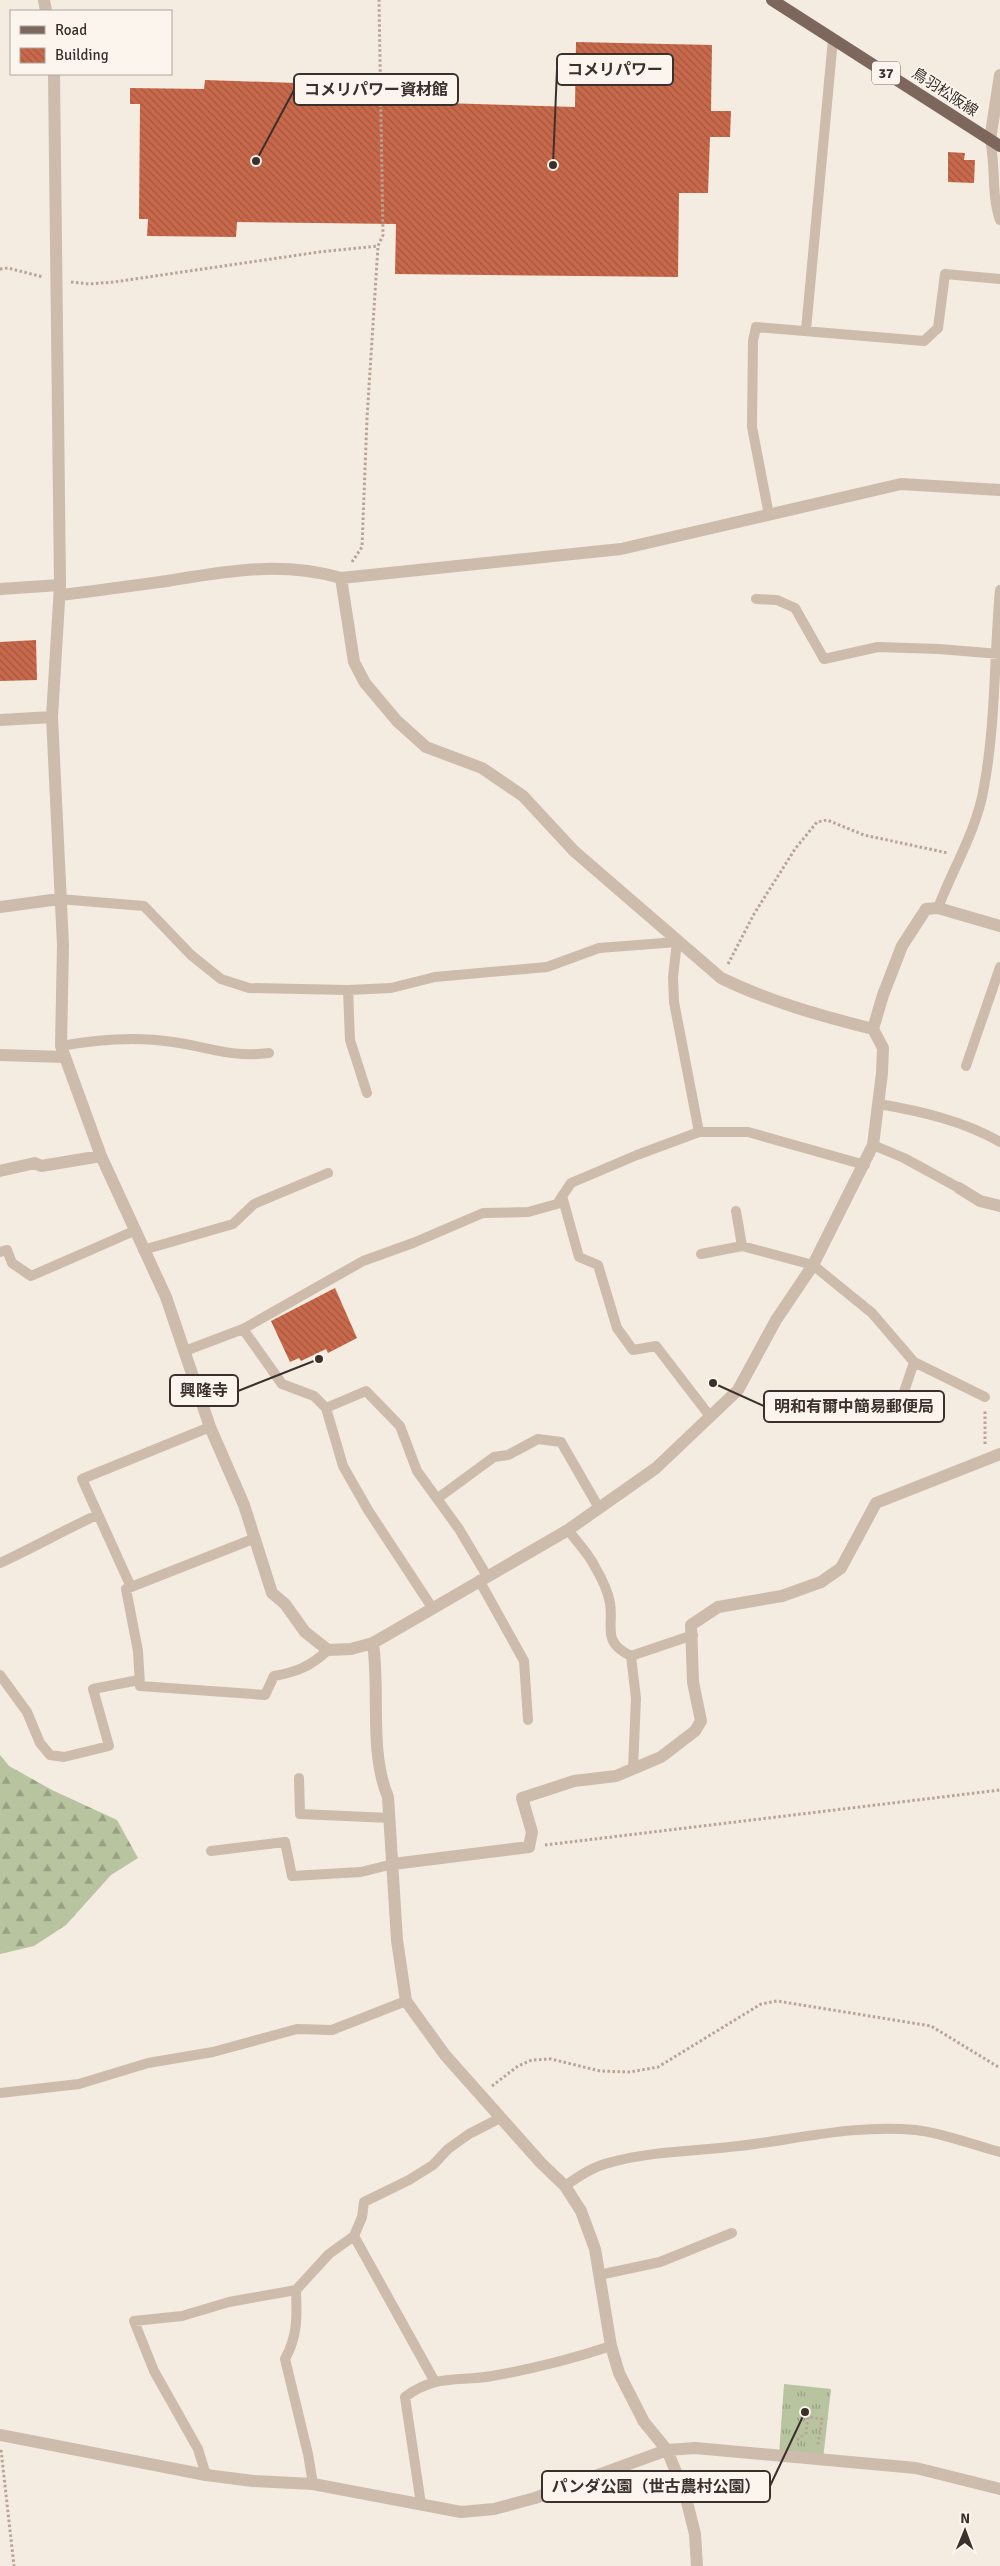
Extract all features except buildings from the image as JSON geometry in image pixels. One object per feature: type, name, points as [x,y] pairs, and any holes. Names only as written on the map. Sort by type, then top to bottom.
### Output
[{"type":"main road","name":"鳥羽松阪線","points":[[772,0],[995,143]]},
{"type":"street","points":[[54,75],[60,590],[52,717],[59,899],[63,945],[63,1052],[101,1156],[166,1297],[210,1427],[244,1506],[253,1539],[272,1593],[285,1604],[305,1632],[328,1650],[351,1649],[373,1643],[568,1530],[656,1468],[709,1415],[738,1390],[776,1320],[812,1265],[865,1165],[873,1145],[879,1104],[883,1048],[873,1029],[882,995],[902,946],[926,909],[938,908],[1000,926]]},
{"type":"street","points":[[995,143],[1000,75]]},
{"type":"street","points":[[0,589],[60,590],[278,567],[316,571],[341,578],[621,549],[901,484],[1000,490]]},
{"type":"street","points":[[341,578],[354,662],[364,683],[397,720],[426,747],[482,768],[523,796],[574,851],[667,929],[678,942],[721,978],[738,986],[832,1019],[873,1029]]},
{"type":"street","points":[[0,720],[52,717]]},
{"type":"street","points":[[0,906],[59,899]]},
{"type":"street","points":[[0,1055],[63,1052]]},
{"type":"street","points":[[0,1171],[35,1163],[41,1166],[101,1156]]},
{"type":"street","points":[[959,1188],[980,1201],[1000,1206]]},
{"type":"street","points":[[393,1864],[529,1847],[532,1832],[522,1798],[574,1781],[616,1776],[661,1756],[696,1731],[701,1721],[693,1682],[693,1635],[691,1625],[718,1607],[782,1596],[820,1582],[841,1568],[876,1503],[1000,1454]]},
{"type":"street","points":[[373,1643],[381,1780],[388,1797],[397,1940],[406,2001],[445,2055],[500,2118],[565,2186],[581,2211],[595,2249],[611,2346],[629,2397],[644,2422],[667,2450],[691,2514],[697,2566]]},
{"type":"street","points":[[0,2435],[206,2475],[253,2481],[313,2484],[461,2512],[494,2508],[543,2495],[667,2450],[695,2448],[916,2468],[1000,2489]]},
{"type":"lane","points":[[806,330],[833,39]]},
{"type":"lane","points":[[995,143],[996,192],[1000,220]]},
{"type":"lane","points":[[769,515],[752,427],[754,334],[756,327],[924,341],[938,328],[945,274],[1000,278]]},
{"type":"lane","points":[[938,908],[974,824],[984,788],[998,654],[1000,590]]},
{"type":"lane","points":[[756,599],[777,600],[795,608],[824,658],[878,647],[939,649],[998,654]]},
{"type":"lane","points":[[59,899],[144,906],[198,961],[221,979],[249,988],[348,990],[391,988],[435,977],[547,967],[599,948],[678,942],[673,977],[674,1002],[699,1132]]},
{"type":"lane","points":[[966,1066],[1000,967]]},
{"type":"lane","points":[[348,990],[350,1040],[368,1093]]},
{"type":"lane","points":[[63,1052],[100,1039],[143,1038],[246,1056],[269,1052]]},
{"type":"lane","points":[[879,1104],[911,1109],[981,1131],[1000,1142]]},
{"type":"lane","points":[[185,1351],[243,1328],[363,1261],[413,1243],[483,1213],[528,1212],[557,1204],[571,1184],[637,1155],[699,1132],[748,1132],[865,1165]]},
{"type":"lane","points":[[873,1145],[904,1158],[959,1188]]},
{"type":"lane","points":[[144,1250],[233,1224],[254,1204],[328,1173]]},
{"type":"lane","points":[[562,1196],[579,1257],[598,1265],[618,1328],[633,1350],[656,1346],[709,1415]]},
{"type":"lane","points":[[736,1211],[742,1246]]},
{"type":"lane","points":[[0,1252],[7,1250],[12,1263],[31,1276],[134,1231]]},
{"type":"lane","points":[[701,1254],[742,1246],[812,1265],[872,1312],[914,1362],[985,1397]]},
{"type":"lane","points":[[243,1328],[282,1384],[314,1396],[326,1408],[343,1466],[368,1510],[433,1609]]},
{"type":"lane","points":[[900,1404],[914,1362]]},
{"type":"lane","points":[[326,1408],[366,1391],[400,1426],[417,1471],[438,1498],[483,1578],[524,1660],[528,1720]]},
{"type":"lane","points":[[130,1587],[82,1479],[210,1427]]},
{"type":"lane","points":[[438,1498],[494,1457],[508,1455],[538,1439],[561,1442],[599,1508]]},
{"type":"lane","points":[[0,1563],[38,1545],[65,1529],[97,1516]]},
{"type":"lane","points":[[568,1530],[595,1566],[610,1603],[609,1625],[613,1640],[620,1651],[631,1656],[693,1635]]},
{"type":"lane","points":[[253,1539],[126,1589],[138,1651],[140,1686],[265,1695],[274,1676],[294,1672],[312,1665],[328,1650]]},
{"type":"lane","points":[[631,1656],[636,1698],[633,1769]]},
{"type":"lane","points":[[0,1675],[27,1712],[40,1743],[50,1755],[64,1757],[109,1746],[93,1689],[139,1680]]},
{"type":"lane","points":[[299,1778],[300,1814],[390,1818]]},
{"type":"lane","points":[[211,1851],[285,1842],[292,1876],[361,1872],[393,1864]]},
{"type":"lane","points":[[0,2093],[79,2084],[148,2063],[213,2052],[297,2029],[332,2030],[406,2001]]},
{"type":"lane","points":[[206,2475],[198,2449],[154,2371],[134,2321],[182,2316],[229,2302],[296,2290],[329,2254],[354,2236],[362,2217],[364,2202],[409,2180],[432,2165],[448,2149],[470,2134],[500,2118]]},
{"type":"lane","points":[[565,2186],[582,2173],[609,2162],[650,2153],[697,2151],[774,2142],[862,2128],[917,2130],[1000,2152]]},
{"type":"lane","points":[[599,2275],[660,2262],[732,2233]]},
{"type":"lane","points":[[354,2236],[435,2382]]},
{"type":"lane","points":[[296,2290],[297,2320],[294,2344],[285,2359],[308,2454],[313,2484]]},
{"type":"lane","points":[[421,2504],[404,2397],[414,2390],[435,2382],[463,2377],[490,2377],[571,2359],[611,2346]]},
{"type":"path","points":[[341,578],[362,547],[367,418],[378,246],[383,235],[378,0]]},
{"type":"path","points":[[0,269],[8,268],[57,281],[89,284],[310,253],[378,246]]},
{"type":"path","points":[[721,978],[754,914],[795,849],[817,822],[827,820],[864,834],[940,850],[960,858]]},
{"type":"path","points":[[984,1460],[985,1397]]},
{"type":"path","points":[[529,1847],[1000,1790]]},
{"type":"path","points":[[480,2096],[518,2066],[532,2060],[551,2059],[600,2070],[630,2072],[658,2066],[761,2004],[777,2001],[931,2026],[1000,2068]]},
{"type":"path","points":[[797,2440],[806,2433],[808,2417],[822,2419],[816,2458]]},
{"type":"path","points":[[0,2444],[14,2566]]},
{"type":"green space","points":[[0,1755],[9,1766],[52,1790],[117,1820],[138,1858],[111,1875],[66,1925],[34,1946],[0,1954]]},
{"type":"green space","points":[[784,2384],[831,2389],[823,2459],[779,2455]]},
{"type":"place","name":"コメリパワー資材館","points":[[256,161]]},
{"type":"place","name":"コメリパワー","points":[[553,165]]},
{"type":"place","name":"興隆寺","points":[[319,1359]]},
{"type":"place","name":"明和有爾中簡易郵便局","points":[[713,1383]]},
{"type":"place","name":"パンダ公園（世古農村公園）","points":[[805,2412]]}]
